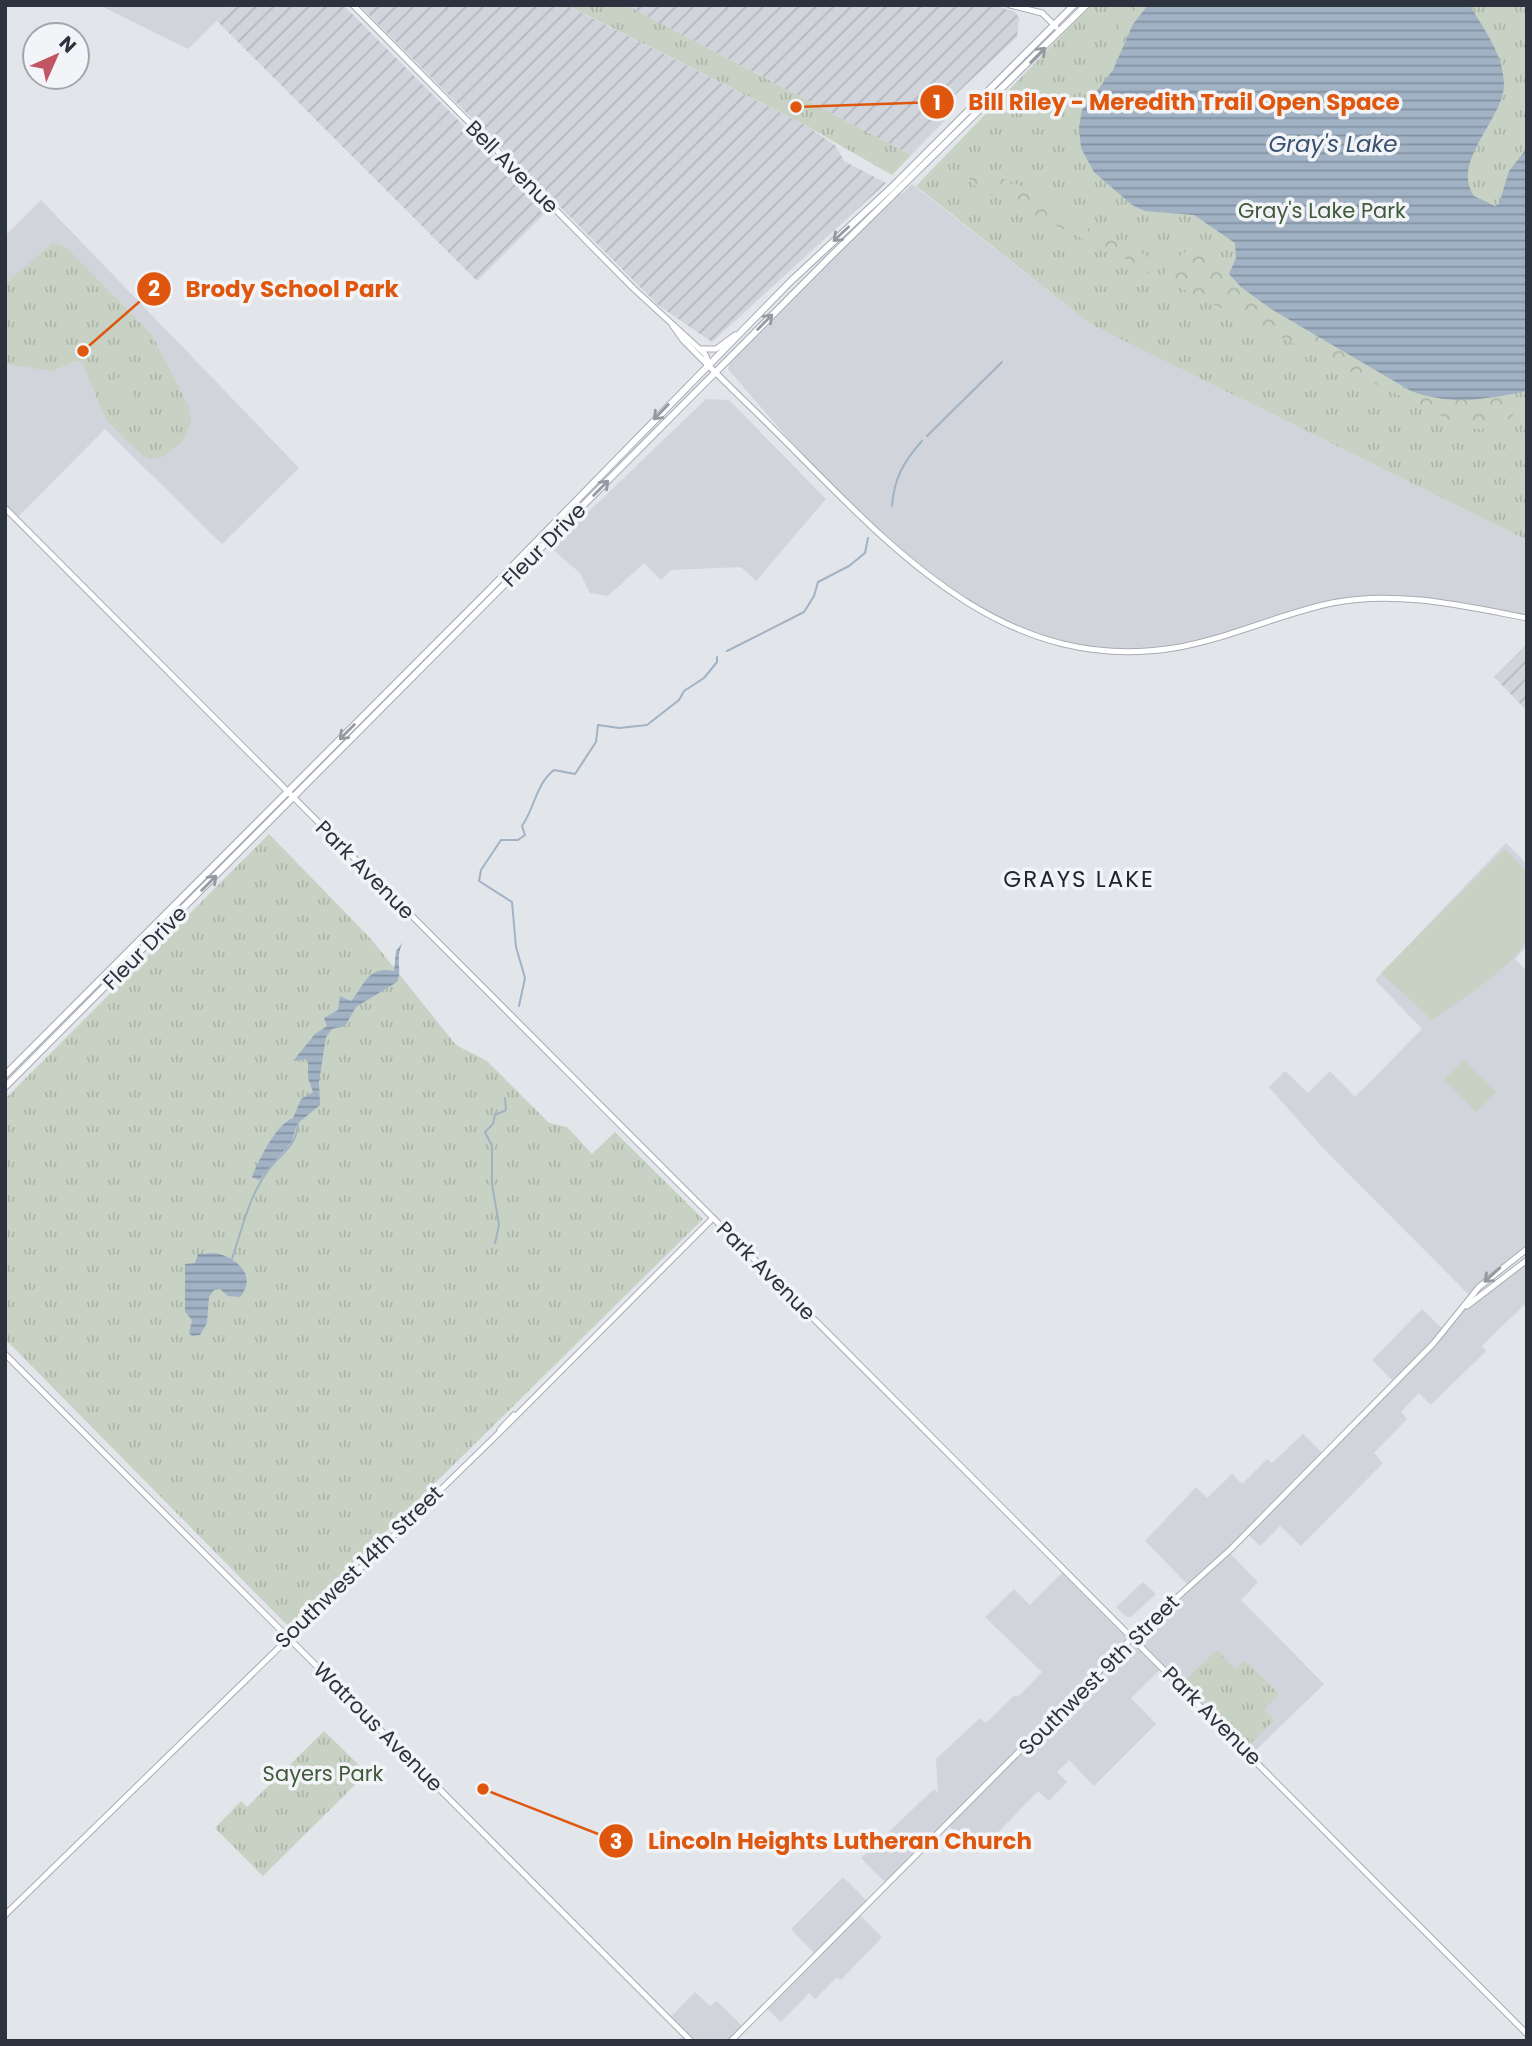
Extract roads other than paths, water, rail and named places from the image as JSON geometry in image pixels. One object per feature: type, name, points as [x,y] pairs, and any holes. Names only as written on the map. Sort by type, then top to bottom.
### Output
[{"type":"main road","name":"Fleur Drive","points":[[5,1087],[716,371],[1074,5]]},
{"type":"main road","name":"Fleur Drive","points":[[933,151],[1086,5]]},
{"type":"main road","name":"Fleur Drive","points":[[5,1075],[488,592],[740,331],[894,190]]},
{"type":"street","name":"Bell Avenue","points":[[353,5],[673,326],[700,349],[709,363]]},
{"type":"street","points":[[1010,5],[1042,13],[1061,31]]},
{"type":"street","name":"Bell Avenue","points":[[673,326],[683,340],[859,515],[904,556],[971,606],[1003,624],[1043,639],[1089,649],[1127,651],[1175,648],[1315,607],[1376,598],[1423,601],[1527,618]]},
{"type":"street","points":[[700,349],[716,349],[740,331]]},
{"type":"street","name":"Park Avenue","points":[[5,508],[1134,1636],[1527,2034]]},
{"type":"street","name":"Southwest 14th Street","points":[[5,1915],[713,1218]]},
{"type":"street","name":"Southwest 9th Street","points":[[731,2041],[1134,1636],[1219,1560],[1433,1344],[1494,1273],[1527,1250]]},
{"type":"street","name":"Southwest 9th Street","points":[[1464,1307],[1527,1260]]},
{"type":"street","name":"Watrous Avenue","points":[[5,1354],[691,2041]]},
{"type":"water","name":"Gray's Lake","points":[[1148,5],[1470,5],[1497,53],[1504,85],[1502,98],[1473,155],[1469,169],[1468,183],[1474,196],[1495,206],[1499,204],[1509,171],[1527,148],[1527,391],[1454,400],[1411,391],[1271,309],[1241,287],[1229,274],[1236,258],[1235,243],[1194,215],[1145,211],[1132,205],[1094,172],[1081,148],[1079,127],[1082,110],[1113,70],[1133,24]]},
{"type":"water","points":[[403,942],[399,954],[397,982],[356,1007],[345,1026],[332,1029],[326,1037],[319,1082],[320,1105],[297,1124],[292,1141],[259,1180],[252,1177],[275,1135],[293,1118],[301,1099],[313,1092],[308,1078],[308,1059],[293,1061],[315,1034],[327,1026],[324,1018],[338,1010],[340,996],[351,1001],[372,974],[385,970],[394,971],[396,951]]},
{"type":"water","points":[[216,1253],[231,1259],[242,1269],[246,1275],[245,1289],[240,1297],[228,1296],[220,1289],[214,1290],[209,1297],[207,1323],[200,1335],[192,1336],[189,1333],[192,1320],[185,1312],[185,1264],[195,1263],[198,1254]]},
{"type":"waterway","points":[[927,436],[1002,362]]},
{"type":"waterway","points":[[892,506],[901,471],[922,441]]},
{"type":"waterway","points":[[727,651],[804,612],[814,596],[818,582],[849,566],[865,553],[868,538]]},
{"type":"waterway","points":[[519,1006],[525,978],[516,947],[512,902],[479,881],[481,870],[501,840],[518,840],[525,835],[522,826],[548,776],[554,770],[575,774],[596,742],[598,725],[619,728],[647,725],[679,700],[684,691],[704,678],[717,662],[717,657]]},
{"type":"waterway","points":[[495,1243],[499,1225],[492,1184],[492,1146],[485,1132],[493,1124],[495,1115],[506,1110],[505,1098]]},
{"type":"waterway","points":[[232,1259],[258,1186],[293,1142],[298,1124]]},
{"type":"place","name":"Bill Riley - Meredith Trail Open Space","points":[[796,107]]},
{"type":"place","name":"Brody School Park","points":[[83,351]]},
{"type":"place","name":"Lincoln Heights Lutheran Church","points":[[483,1789]]},
{"type":"district","name":"GRAYS LAKE","points":[[1079,879]]},
{"type":"park label","name":"Gray's Lake Park","points":[[1322,211]]},
{"type":"park label","name":"Sayers Park","points":[[323,1774]]}]
